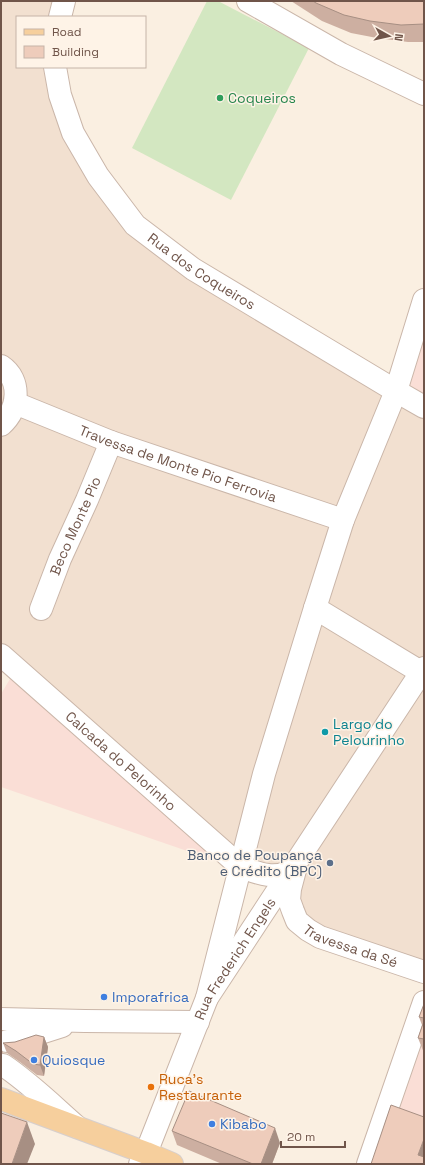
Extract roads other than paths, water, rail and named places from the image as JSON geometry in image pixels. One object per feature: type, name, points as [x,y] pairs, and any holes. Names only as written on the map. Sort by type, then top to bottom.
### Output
[{"type":"main road","points":[[1,1099],[77,1127],[143,1158],[172,1164]]},
{"type":"street","points":[[60,16],[64,1]]},
{"type":"street","points":[[248,1],[341,54],[424,94]]},
{"type":"street","name":"Rua dos Coqueiros","points":[[55,68],[60,95],[73,133],[98,176],[135,225],[193,269],[424,407]]},
{"type":"street","points":[[207,998],[264,774],[314,608],[343,520],[396,391],[424,300]]},
{"type":"street","points":[[1,366],[12,379],[16,391],[15,403],[10,415],[1,425]]},
{"type":"street","name":"Travessa de Monte Pio Ferrovia","points":[[15,403],[111,442],[343,520]]},
{"type":"street","name":"Beco Monte Pio","points":[[41,609],[60,559],[111,442]]},
{"type":"street","points":[[314,608],[423,671]]},
{"type":"street","name":"Calcada do Pelorinho","points":[[1,655],[241,867]]},
{"type":"street","name":"Rua Frederich Engels","points":[[143,1158],[207,998],[423,671]]},
{"type":"street","points":[[241,867],[253,872],[276,876],[294,865]]},
{"type":"street","name":"Travessa da Sé","points":[[294,865],[290,889],[290,900],[297,921],[320,937],[424,972]]},
{"type":"street","points":[[368,1164],[418,1040],[424,1002]]},
{"type":"street","points":[[1,1019],[198,1022]]},
{"type":"street","points":[[7,1041],[15,1041],[74,1021]]},
{"type":"street","points":[[3,1065],[36,1090],[77,1127]]},
{"type":"place","name":"Coqueiros","points":[[220,98]]},
{"type":"place","name":"Largo do Pelourinho","points":[[325,732]]},
{"type":"place","name":"Banco de Poupança e Crédito (BPC)","points":[[330,863]]},
{"type":"place","name":"Imporafrica","points":[[104,997]]},
{"type":"place","name":"Quiosque","points":[[34,1060]]},
{"type":"place","name":"Ruca's Restaurante","points":[[151,1087]]},
{"type":"place","name":"Kibabo","points":[[212,1124]]}]
